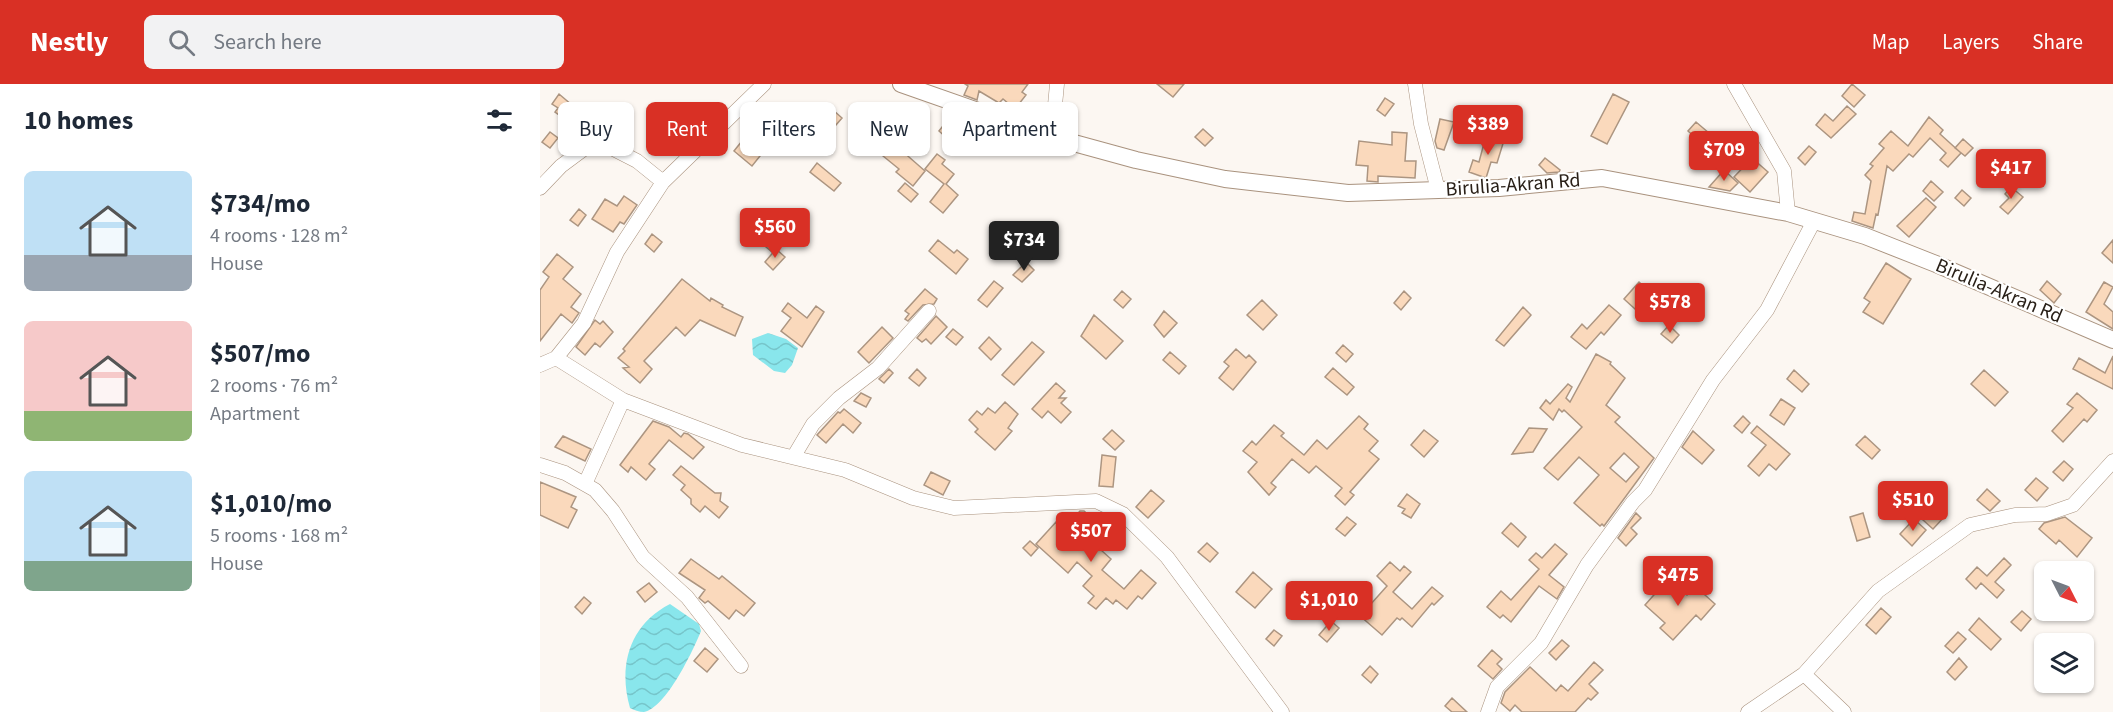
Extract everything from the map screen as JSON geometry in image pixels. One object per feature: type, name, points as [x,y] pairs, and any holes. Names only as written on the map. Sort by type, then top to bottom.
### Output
[{"type":"street","points":[[540,365],[556,358],[584,323],[617,252],[663,182],[764,84]]},
{"type":"street","name":"Birulia-Akran Rd","points":[[901,84],[952,102]]},
{"type":"street","points":[[1055,102],[1057,84]]},
{"type":"street","points":[[1414,84],[1420,124],[1438,190]]},
{"type":"street","points":[[1734,84],[1784,171],[1788,213]]},
{"type":"street","points":[[540,188],[561,166],[596,141],[637,161],[663,182]]},
{"type":"street","name":"Birulia-Akran Rd","points":[[1078,144],[1136,160],[1225,179],[1348,192],[1438,190],[1602,178],[1788,213],[1865,236],[2113,340]]},
{"type":"street","points":[[1488,712],[1497,687],[1541,643],[1587,565],[1633,502],[1645,490],[1713,380],[1767,310],[1814,221]]},
{"type":"street","points":[[794,456],[813,424],[839,398],[878,368],[929,311]]},
{"type":"street","points":[[556,358],[623,400],[742,445],[845,470],[913,498],[954,508],[1096,501],[1123,514],[1167,556],[1282,712]]},
{"type":"street","points":[[585,484],[623,400]]},
{"type":"street","points":[[1748,712],[1804,674],[1878,591],[1970,525],[2015,515],[2047,514],[2073,506],[2113,461]]},
{"type":"street","points":[[540,465],[565,473],[595,490],[613,511],[643,557],[687,597],[741,666]]},
{"type":"street","points":[[1804,674],[1844,712]]},
{"type":"water","points":[[768,333],[786,339],[798,348],[792,365],[785,373],[774,371],[753,355],[752,339]]},
{"type":"water","points":[[670,604],[699,624],[701,631],[692,652],[670,690],[652,708],[644,712],[637,711],[630,708],[625,677],[630,648],[645,623]]},
{"type":"building","points":[[965,84],[1028,84],[1022,92],[1026,95],[1020,102],[1007,102],[1003,99],[997,102],[979,91],[977,100],[964,95],[968,86]]},
{"type":"building","points":[[1157,84],[1184,84],[1173,97]]},
{"type":"building","points":[[1852,84],[1865,95],[1854,107],[1842,96]]},
{"type":"building","points":[[559,94],[568,102],[558,102],[558,108],[552,104]]},
{"type":"building","points":[[1613,94],[1629,102],[1607,144],[1591,136]]},
{"type":"building","points":[[1385,98],[1394,104],[1385,116],[1377,110]]},
{"type":"building","points":[[1847,106],[1856,114],[1831,138],[1816,125],[1825,114],[1833,121]]},
{"type":"building","points":[[836,113],[842,118],[836,125]]},
{"type":"building","points":[[1929,117],[1943,130],[1940,134],[1961,153],[1948,167],[1940,160],[1946,153],[1930,138],[1913,157],[1909,154],[1893,171],[1887,166],[1878,215],[1876,214],[1873,228],[1852,221],[1854,212],[1865,214],[1871,181],[1865,175],[1873,166],[1870,164],[1884,148],[1879,144],[1891,131],[1908,146]]},
{"type":"building","points":[[1440,119],[1454,122],[1444,150],[1437,148],[1435,141]]},
{"type":"building","points":[[1696,122],[1709,133],[1701,143],[1688,131]]},
{"type":"building","points":[[1203,129],[1213,138],[1205,146],[1195,137]]},
{"type":"building","points":[[550,132],[558,138],[550,148],[542,142]]},
{"type":"building","points":[[1392,132],[1407,133],[1405,161],[1416,161],[1415,178],[1378,176],[1378,182],[1367,181],[1368,166],[1356,165],[1359,141],[1392,145]]},
{"type":"building","points":[[1491,133],[1505,137],[1497,163],[1491,162],[1486,178],[1469,172],[1473,160],[1479,162],[1483,147],[1487,148]]},
{"type":"building","points":[[1963,139],[1973,148],[1965,156],[1955,148]]},
{"type":"building","points":[[740,144],[740,156],[734,151]]},
{"type":"building","points":[[1809,146],[1816,152],[1805,165],[1798,158]]},
{"type":"building","points":[[937,154],[945,160],[942,164],[954,174],[946,184],[958,195],[943,213],[930,202],[944,184],[925,169]]},
{"type":"building","points":[[740,156],[760,156],[752,166]]},
{"type":"building","points":[[883,156],[908,156],[925,171],[913,186],[896,172],[899,169]]},
{"type":"building","points":[[1545,158],[1560,170],[1559,172],[1547,173],[1539,165]]},
{"type":"building","points":[[1752,158],[1768,172],[1750,192],[1734,177]]},
{"type":"building","points":[[817,163],[841,183],[834,191],[810,172]]},
{"type":"building","points":[[1724,170],[1738,183],[1730,191],[1709,187]]},
{"type":"building","points":[[1931,181],[1943,192],[1934,201],[1923,191]]},
{"type":"building","points":[[905,183],[918,194],[911,202],[898,191]]},
{"type":"building","points":[[2011,187],[2023,197],[2008,214],[2000,207],[2009,198],[2005,194]]},
{"type":"building","points":[[1962,190],[1971,198],[1964,206],[1955,198]]},
{"type":"building","points":[[624,196],[637,205],[624,224],[620,222],[613,232],[592,219],[605,199],[617,206]]},
{"type":"building","points":[[1926,198],[1936,207],[1909,237],[1897,226]]},
{"type":"building","points":[[579,209],[586,215],[578,226],[570,220]]},
{"type":"building","points":[[785,224],[792,230],[772,252],[766,247]]},
{"type":"building","points":[[652,234],[662,242],[654,252],[645,244]]},
{"type":"building","points":[[938,240],[954,253],[957,250],[968,259],[956,274],[929,251]]},
{"type":"building","points":[[2113,240],[2113,263],[2102,253]]},
{"type":"building","points":[[776,249],[785,257],[773,270],[765,262]]},
{"type":"building","points":[[557,254],[573,267],[563,279],[581,294],[571,307],[579,313],[572,323],[561,314],[540,341],[540,290],[549,277],[543,272]]},
{"type":"building","points":[[1026,262],[1034,270],[1022,282],[1013,275]]},
{"type":"building","points":[[1886,263],[1911,279],[1883,324],[1863,312],[1870,302],[1864,298]]},
{"type":"building","points":[[682,279],[710,301],[711,298],[723,305],[722,307],[743,317],[735,336],[700,320],[685,336],[676,327],[644,361],[652,369],[640,383],[623,368],[629,367],[618,358]]},
{"type":"building","points":[[994,281],[1003,288],[987,307],[978,300]]},
{"type":"building","points":[[2047,281],[2061,294],[2054,303],[2040,290]]},
{"type":"building","points":[[1639,282],[1650,292],[1635,309],[1624,299]]},
{"type":"building","points":[[2104,282],[2113,287],[2104,304],[2113,312],[2113,329],[2086,312]]},
{"type":"building","points":[[925,289],[937,299],[934,304],[923,305],[908,321],[905,319],[909,314],[905,311]]},
{"type":"building","points":[[1122,291],[1131,299],[1123,308],[1114,300]]},
{"type":"building","points":[[1404,291],[1411,298],[1401,310],[1394,303]]},
{"type":"building","points":[[1262,300],[1277,315],[1263,330],[1247,315]]},
{"type":"building","points":[[788,303],[807,318],[816,306],[824,312],[802,347],[781,331],[791,318],[782,311]]},
{"type":"building","points":[[1609,305],[1621,315],[1604,335],[1601,332],[1586,349],[1571,337],[1582,324],[1587,329]]},
{"type":"building","points":[[1523,307],[1531,315],[1504,346],[1496,340]]},
{"type":"building","points":[[1164,311],[1177,323],[1164,337],[1154,325]]},
{"type":"building","points":[[1094,315],[1123,341],[1106,359],[1081,336]]},
{"type":"building","points":[[936,316],[947,327],[931,344],[926,339],[922,342],[917,338]]},
{"type":"building","points":[[595,320],[600,324],[603,321],[613,332],[600,347],[595,343],[585,355],[576,347]]},
{"type":"building","points":[[1669,325],[1679,335],[1672,343],[1661,334]]},
{"type":"building","points":[[882,327],[893,338],[869,363],[858,352]]},
{"type":"building","points":[[953,329],[963,337],[956,345],[946,337]]},
{"type":"building","points":[[989,337],[1001,349],[991,360],[979,348]]},
{"type":"building","points":[[1032,342],[1044,352],[1014,385],[1002,375]]},
{"type":"building","points":[[1343,345],[1353,354],[1346,362],[1336,353]]},
{"type":"building","points":[[1236,349],[1246,358],[1249,355],[1256,362],[1233,390],[1219,378],[1229,366],[1224,362]]},
{"type":"building","points":[[1170,352],[1186,366],[1179,374],[1163,360]]},
{"type":"building","points":[[1596,354],[1611,362],[1610,364],[1625,378],[1606,405],[1620,417],[1615,422],[1654,458],[1604,526],[1602,524],[1600,526],[1574,503],[1599,475],[1579,457],[1558,480],[1544,468],[1582,427],[1564,410],[1562,412],[1559,409],[1553,420],[1540,408],[1546,400],[1550,404],[1568,384],[1572,387],[1566,398],[1570,402]],"holes":[[[1624,453],[1639,467],[1626,482],[1610,468]]]},
{"type":"building","points":[[2113,356],[2113,389],[2073,369],[2079,358],[2105,373]]},
{"type":"building","points":[[1333,368],[1354,387],[1347,395],[1325,377]]},
{"type":"building","points":[[889,369],[893,373],[884,383],[879,379]]},
{"type":"building","points":[[917,369],[926,378],[919,386],[909,378]]},
{"type":"building","points":[[1794,370],[1809,384],[1802,392],[1787,379]]},
{"type":"building","points":[[1984,370],[2008,392],[1995,406],[1971,384]]},
{"type":"building","points":[[1056,383],[1065,391],[1059,398],[1066,398],[1061,403],[1071,412],[1061,423],[1048,411],[1042,418],[1032,409]]},
{"type":"building","points":[[861,393],[871,398],[866,407],[854,401]]},
{"type":"building","points":[[2077,393],[2097,410],[2087,422],[2084,419],[2063,442],[2052,431],[2073,408],[2067,404]]},
{"type":"building","points":[[1781,399],[1795,408],[1784,425],[1770,415]]},
{"type":"building","points":[[1005,402],[1018,414],[1008,428],[1012,431],[995,450],[975,432],[978,429],[969,420],[977,411],[982,415],[988,408],[995,413]]},
{"type":"building","points":[[844,409],[861,423],[853,433],[843,424],[826,443],[817,435],[838,412]]},
{"type":"building","points":[[1359,416],[1368,424],[1364,429],[1378,441],[1369,451],[1379,459],[1350,492],[1354,495],[1345,505],[1335,496],[1342,488],[1316,466],[1309,473],[1292,459],[1271,483],[1276,487],[1269,495],[1248,472],[1257,462],[1243,451],[1252,441],[1256,445],[1274,425],[1284,433],[1281,436],[1304,455],[1317,440],[1327,449]]},
{"type":"building","points":[[1743,416],[1750,423],[1742,433],[1734,426]]},
{"type":"building","points":[[653,421],[669,427],[681,437],[684,433],[688,434],[704,447],[693,459],[669,440],[649,464],[655,469],[646,480],[631,467],[628,472],[620,465]]},
{"type":"building","points":[[1757,426],[1790,454],[1776,470],[1769,464],[1759,476],[1748,466],[1766,445],[1751,433]]},
{"type":"building","points":[[1529,428],[1547,429],[1533,452],[1512,454]]},
{"type":"building","points":[[1112,430],[1124,441],[1115,450],[1103,439]]},
{"type":"building","points":[[1424,430],[1438,441],[1424,457],[1411,445]]},
{"type":"building","points":[[1693,431],[1714,450],[1702,464],[1682,447]]},
{"type":"building","points":[[563,436],[591,449],[585,461],[555,447]]},
{"type":"building","points":[[1865,436],[1880,450],[1872,459],[1856,445]]},
{"type":"building","points":[[1102,455],[1116,457],[1113,487],[1099,486]]},
{"type":"building","points":[[2064,461],[2073,469],[2063,481],[2053,472]]},
{"type":"building","points":[[681,466],[715,493],[721,493],[720,501],[728,507],[719,518],[705,506],[700,512],[691,504],[691,499],[681,490],[685,485],[673,475]]},
{"type":"building","points":[[931,472],[950,481],[943,495],[924,485]]},
{"type":"building","points":[[2036,478],[2048,488],[2037,501],[2025,490]]},
{"type":"building","points":[[540,482],[576,497],[571,507],[577,510],[568,528],[540,515]]},
{"type":"building","points":[[1896,482],[1907,492],[1893,507],[1883,497]]},
{"type":"building","points":[[1987,489],[2000,501],[1990,511],[1977,500]]},
{"type":"building","points":[[1151,490],[1164,501],[1148,518],[1136,507]]},
{"type":"building","points":[[1407,494],[1420,504],[1411,518],[1402,513],[1405,509],[1398,506]]},
{"type":"building","points":[[1935,507],[1945,516],[1933,529],[1923,520]]},
{"type":"building","points":[[1080,511],[1084,511],[1092,518],[1081,532],[1111,559],[1102,570],[1124,589],[1141,570],[1156,583],[1142,599],[1138,596],[1127,609],[1116,600],[1113,604],[1106,598],[1096,609],[1088,603],[1094,596],[1083,586],[1092,576],[1077,562],[1068,573],[1036,544],[1056,522],[1064,529]]},
{"type":"building","points":[[1636,513],[1641,518],[1631,528],[1637,534],[1626,546],[1618,538]]},
{"type":"building","points":[[1863,513],[1870,537],[1857,541],[1850,517]]},
{"type":"building","points":[[1347,517],[1356,524],[1345,536],[1336,529]]},
{"type":"building","points":[[2065,517],[2092,538],[2077,557],[2059,540],[2056,544],[2039,529],[2044,523]]},
{"type":"building","points":[[1914,519],[1926,530],[1912,546],[1900,534]]},
{"type":"building","points":[[1511,523],[1526,537],[1518,547],[1502,533]]},
{"type":"building","points":[[1030,541],[1038,548],[1031,556],[1023,548]]},
{"type":"building","points":[[1207,543],[1218,553],[1210,562],[1198,552]]},
{"type":"building","points":[[1555,544],[1567,554],[1549,575],[1564,587],[1557,599],[1539,586],[1511,622],[1503,615],[1500,618],[1487,607],[1501,591],[1511,600],[1539,569],[1529,560],[1536,553],[1542,558]]},
{"type":"building","points":[[2004,558],[2011,565],[1995,582],[2004,590],[1997,598],[1981,583],[1976,589],[1966,579],[1977,567],[1987,576]]},
{"type":"building","points":[[691,559],[719,579],[722,576],[755,603],[744,616],[736,610],[729,619],[708,601],[705,603],[699,598],[705,590],[679,573]]},
{"type":"building","points":[[1390,562],[1400,571],[1404,566],[1411,572],[1393,592],[1412,609],[1432,587],[1443,596],[1434,605],[1432,603],[1412,627],[1402,618],[1400,620],[1397,618],[1382,635],[1352,609],[1361,598],[1370,605],[1387,586],[1377,576]]},
{"type":"building","points":[[1253,572],[1272,589],[1255,608],[1236,592]]},
{"type":"building","points":[[1669,578],[1687,595],[1695,586],[1715,604],[1701,620],[1696,615],[1673,640],[1660,628],[1665,623],[1645,605]]},
{"type":"building","points":[[649,583],[657,592],[645,602],[637,592]]},
{"type":"building","points":[[584,597],[591,603],[582,614],[575,607]]},
{"type":"building","points":[[1881,608],[1891,617],[1876,634],[1866,625]]},
{"type":"building","points":[[2022,611],[2031,619],[2021,631],[2011,622]]},
{"type":"building","points":[[1979,618],[2001,639],[1991,650],[1969,630]]},
{"type":"building","points":[[1331,621],[1339,628],[1327,642],[1319,635]]},
{"type":"building","points":[[1274,630],[1282,636],[1274,646],[1266,639]]},
{"type":"building","points":[[1958,632],[1966,639],[1953,653],[1945,646]]},
{"type":"building","points":[[1562,640],[1569,646],[1556,660],[1549,653]]},
{"type":"building","points":[[705,648],[718,659],[707,672],[694,661]]},
{"type":"building","points":[[1492,650],[1502,659],[1497,664],[1502,669],[1493,679],[1478,666]]},
{"type":"building","points":[[1959,658],[1967,667],[1955,680],[1947,672]]},
{"type":"building","points":[[1594,662],[1603,670],[1589,684],[1598,693],[1591,700],[1588,698],[1575,712],[1522,712],[1515,705],[1510,711],[1501,703],[1505,692],[1530,667],[1556,691],[1561,685],[1568,691]]},
{"type":"building","points":[[1370,666],[1378,674],[1371,683],[1362,675]]},
{"type":"building","points":[[1452,698],[1467,712],[1452,712],[1445,706]]}]
